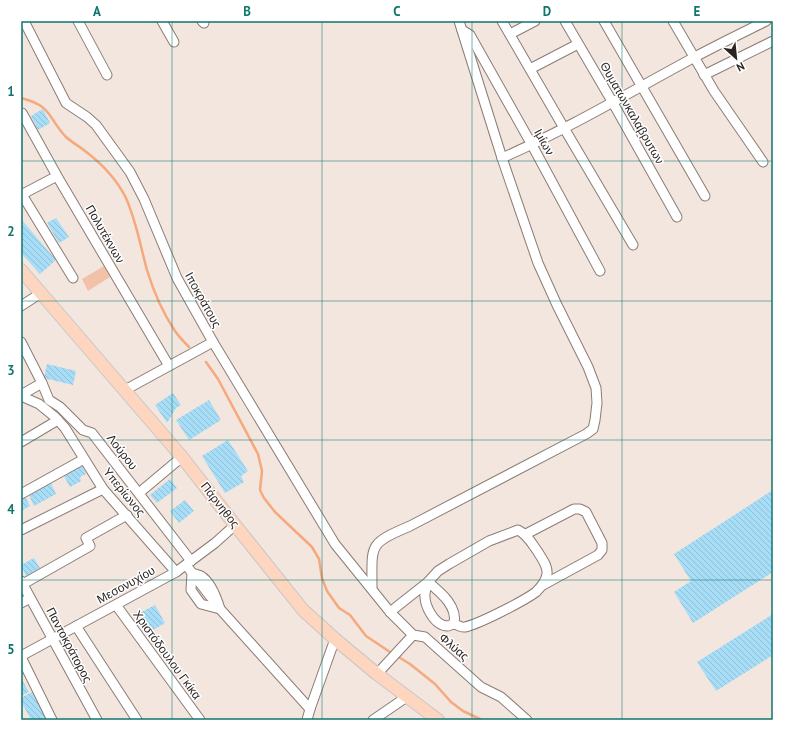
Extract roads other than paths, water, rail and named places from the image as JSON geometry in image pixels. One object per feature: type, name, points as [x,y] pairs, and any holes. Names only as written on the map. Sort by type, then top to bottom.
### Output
[{"type":"main road","name":"Πάρνηθος","points":[[21,270],[182,457],[303,610],[335,639],[380,670],[408,696],[438,720]]},
{"type":"street","name":"Ιποκράτους","points":[[24,21],[66,103],[96,125],[130,172],[144,199],[176,278],[213,342],[335,544],[372,588]]},
{"type":"street","points":[[162,21],[174,42]]},
{"type":"street","points":[[502,21],[633,245]]},
{"type":"street","points":[[510,34],[535,21]]},
{"type":"street","name":"Θυματωνκαλαβρυτων","points":[[565,21],[613,102],[677,218]]},
{"type":"street","points":[[604,21],[705,196]]},
{"type":"street","points":[[673,21],[704,75],[763,162]]},
{"type":"street","points":[[502,158],[532,145],[766,21]]},
{"type":"street","points":[[81,22],[107,75]]},
{"type":"street","points":[[372,588],[374,548],[385,537],[579,438],[593,429],[597,403],[596,388],[538,263],[502,158],[460,26]]},
{"type":"street","name":"Ιμίων","points":[[460,26],[470,35],[532,145],[600,271]]},
{"type":"street","points":[[704,75],[773,41]]},
{"type":"street","points":[[530,69],[578,44]]},
{"type":"street","name":"Πολυτέκνων","points":[[21,113],[168,366]]},
{"type":"street","points":[[57,176],[21,194],[73,278]]},
{"type":"street","points":[[21,306],[41,293]]},
{"type":"street","name":"Λούρου","points":[[21,342],[49,400],[60,407],[83,430],[92,433],[139,493],[188,563],[192,578],[310,708]]},
{"type":"street","points":[[125,390],[213,342]]},
{"type":"street","points":[[21,395],[42,383]]},
{"type":"street","name":"Υπερίωνος","points":[[21,395],[40,404],[58,420],[65,428],[102,489],[127,515],[176,572]]},
{"type":"street","points":[[21,442],[58,420]]},
{"type":"street","points":[[139,493],[182,457]]},
{"type":"street","points":[[21,494],[84,459]]},
{"type":"street","points":[[21,530],[102,489]]},
{"type":"street","points":[[428,582],[425,592],[425,601],[434,619],[441,624],[448,626],[454,624],[463,628],[517,603],[535,592],[543,585],[598,555],[602,550],[602,543],[586,512],[580,509],[574,509],[526,534]]},
{"type":"street","points":[[22,583],[90,546],[86,538],[127,515]]},
{"type":"street","name":"Μεσονυχίου","points":[[21,656],[176,572],[215,543],[235,525]]},
{"type":"street","points":[[390,612],[428,582],[438,571],[489,541],[518,530],[526,534],[546,567],[547,575],[543,585]]},
{"type":"street","points":[[192,578],[191,590],[201,604],[220,609]]},
{"type":"street","points":[[428,582],[445,597],[450,604],[455,616],[454,624]]},
{"type":"street","name":"Παντοκράτορος","points":[[22,583],[97,720]]},
{"type":"street","name":"Φλύας","points":[[372,588],[390,612],[413,635],[425,637],[481,687],[501,697],[527,720]]},
{"type":"street","points":[[21,603],[30,598]]},
{"type":"street","name":"Χριστόδουλου Γκίκα","points":[[116,605],[200,720]]},
{"type":"street","points":[[76,626],[137,720]]},
{"type":"street","points":[[380,670],[413,635]]},
{"type":"street","points":[[307,720],[335,639]]},
{"type":"street","points":[[21,656],[52,720]]},
{"type":"street","points":[[374,720],[408,696]]},
{"type":"waterway","points":[[21,98],[38,104],[44,108],[65,136],[97,161],[117,183],[125,196],[132,214],[147,270],[166,317],[175,331],[189,347]]},
{"type":"waterway","points":[[206,362],[218,379],[258,454],[262,471],[260,490],[264,498],[275,512],[312,547],[319,559],[322,578],[327,591],[339,608],[350,615],[366,636],[393,654]]},
{"type":"waterway","points":[[397,656],[410,664],[435,684],[451,702],[463,711],[482,720]]}]
